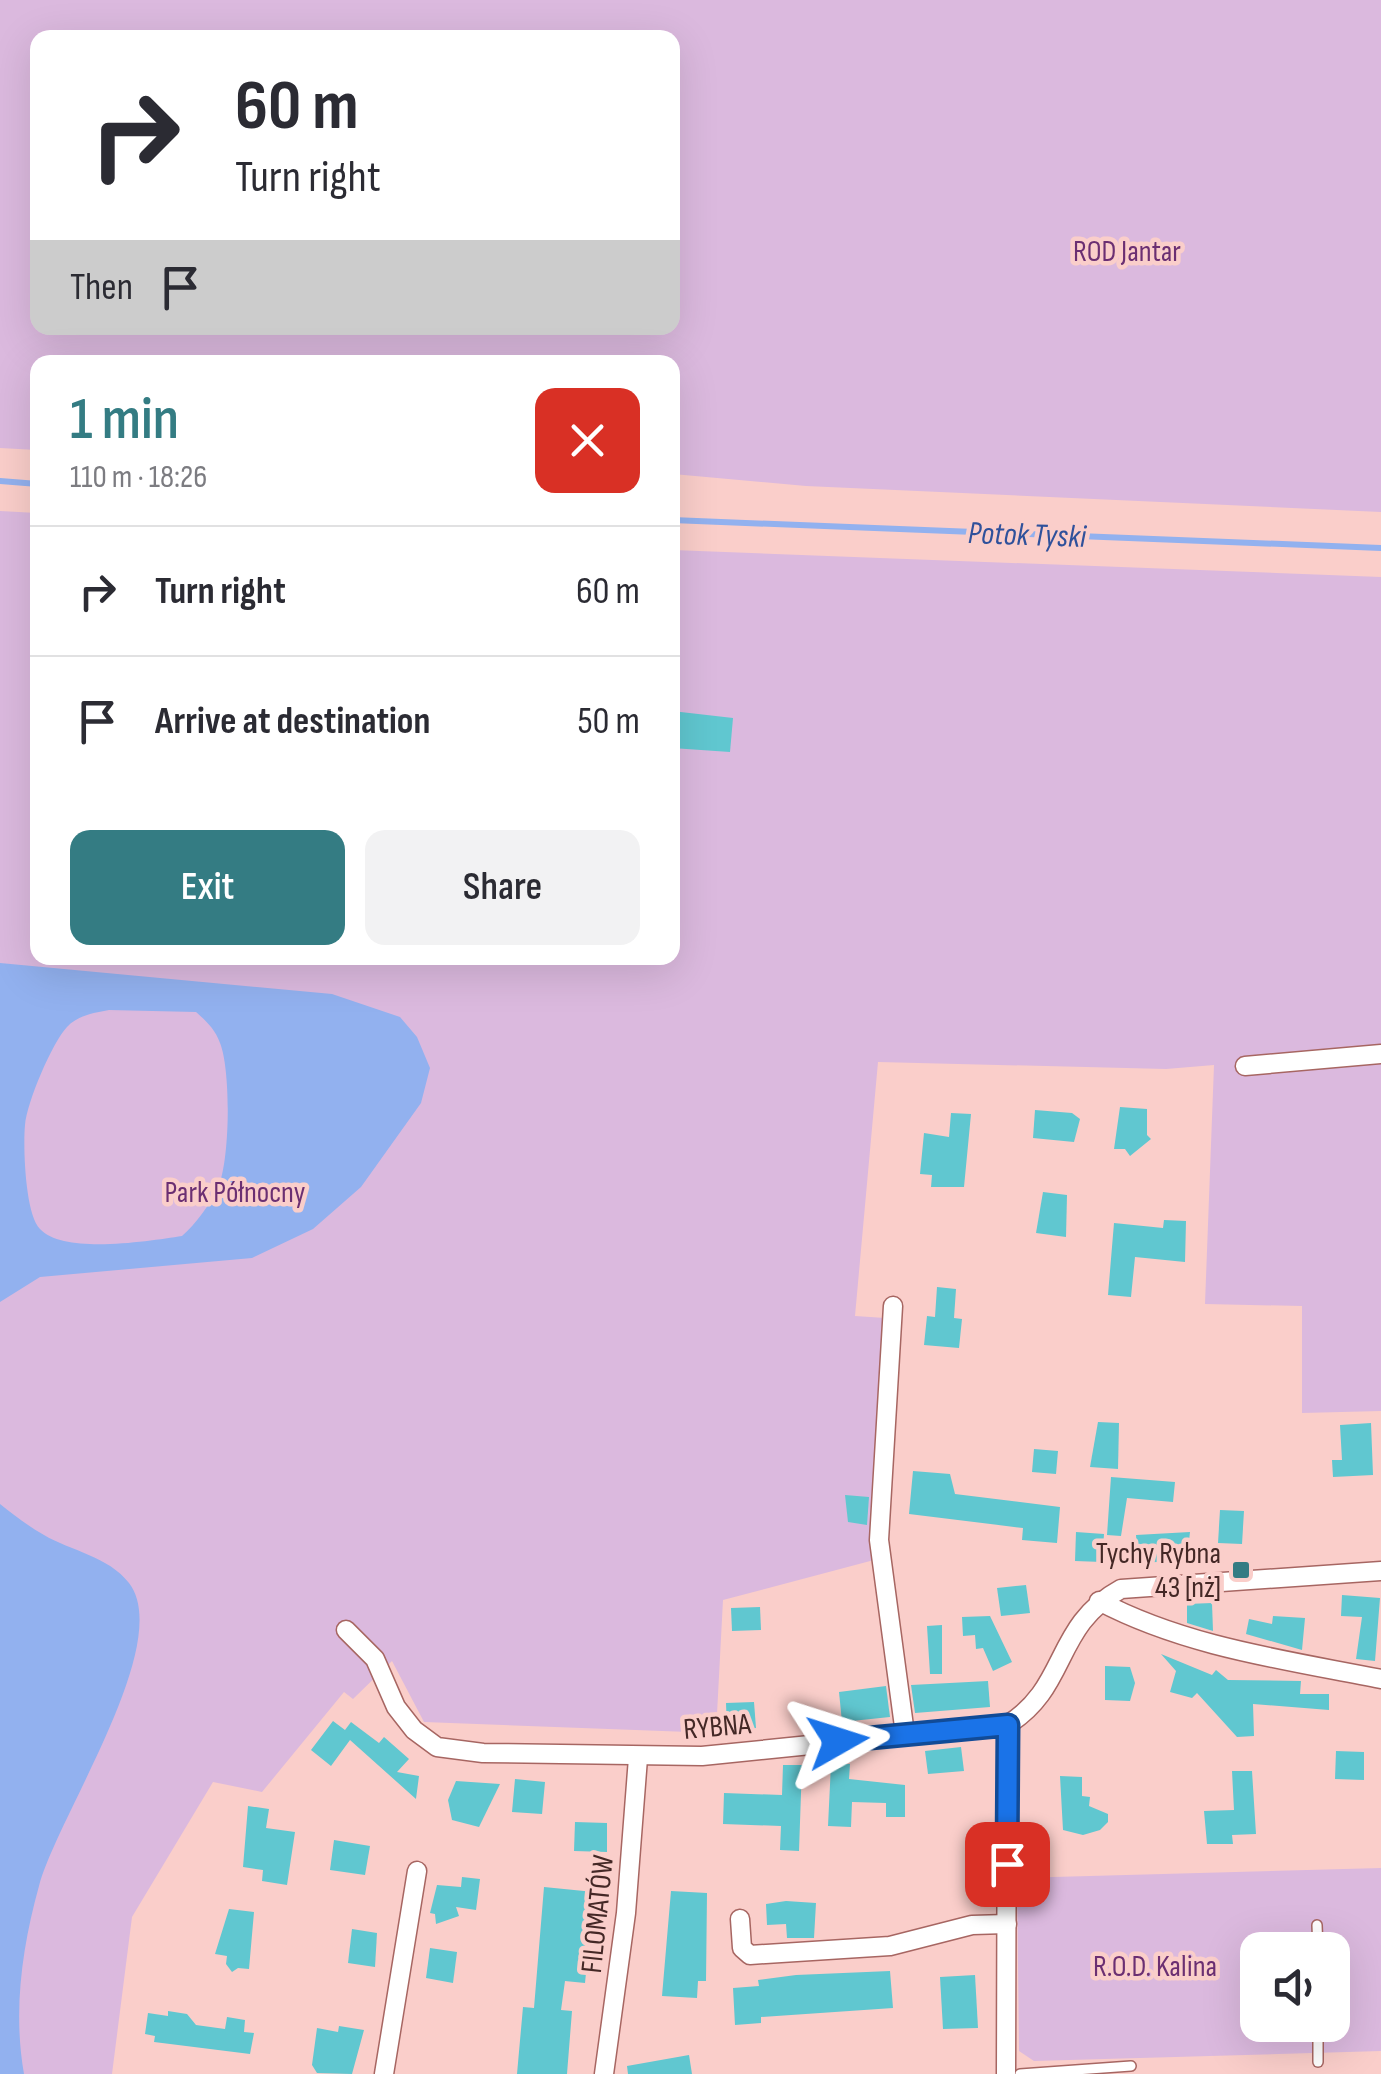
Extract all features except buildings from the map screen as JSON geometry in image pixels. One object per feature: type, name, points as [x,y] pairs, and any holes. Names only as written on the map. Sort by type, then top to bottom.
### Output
[{"type":"street","points":[[1246,1066],[1381,1054]]},
{"type":"street","points":[[893,1306],[880,1540],[905,1734]]},
{"type":"street","points":[[1006,2074],[1003,2018],[1008,1725],[1026,1714],[1053,1677],[1074,1626],[1099,1601],[1121,1589],[1162,1583],[1381,1571]]},
{"type":"street","points":[[1099,1601],[1145,1625],[1232,1649],[1381,1679]]},
{"type":"street","name":"RYBNA","points":[[346,1630],[374,1658],[396,1707],[414,1730],[437,1747],[482,1753],[702,1756],[1008,1725]]},
{"type":"street","name":"FILOMATÓW","points":[[604,2074],[626,1913],[638,1758]]},
{"type":"street","points":[[384,2074],[417,1871]]},
{"type":"street","points":[[740,1919],[742,1948],[750,1955],[890,1946],[972,1925],[1007,1924]]},
{"type":"lane","points":[[1318,1925],[1318,1932]]},
{"type":"lane","points":[[1318,2042],[1318,2062]]},
{"type":"lane","points":[[1020,2074],[1131,2066]]},
{"type":"green space","name":"ROD Jantar","points":[[0,0],[1381,0],[1381,512],[806,486],[680,475],[680,355],[30,355],[30,450],[0,448]]},
{"type":"green space","name":"Park Północny","points":[[0,511],[30,513],[30,965],[680,965],[680,550],[1381,577],[1381,1411],[1302,1413],[1302,1306],[1205,1304],[1214,1065],[1166,1069],[878,1062],[855,1316],[885,1318],[874,1560],[723,1600],[716,1733],[424,1722],[392,1661],[353,1699],[344,1692],[262,1792],[213,1782],[132,1917],[112,2074],[0,2074]]},
{"type":"green space","name":"R.O.D. Kalina","points":[[1381,1868],[1381,2051],[1034,2061],[1019,2051],[1017,1878]]},
{"type":"water","points":[[0,963],[332,994],[400,1017],[417,1037],[430,1068],[421,1103],[361,1187],[313,1229],[252,1258],[40,1277],[0,1302]],"holes":[[[109,1010],[196,1012],[213,1029],[224,1056],[227,1135],[219,1185],[193,1226],[182,1236],[108,1244],[68,1242],[40,1229],[31,1209],[24,1135],[35,1088],[61,1035],[76,1020]]]},
{"type":"water","points":[[0,1504],[44,1535],[111,1566],[129,1583],[139,1610],[137,1646],[125,1687],[50,1856],[33,1909],[19,2003],[24,2074],[0,2074]]},
{"type":"waterway","name":"Potok Tyski","points":[[0,481],[30,483]]},
{"type":"waterway","name":"Potok Tyski","points":[[680,520],[1381,548]]},
{"type":"place","name":"Tychy Rybna 43 [nż]","points":[[1241,1570]]},
{"type":"route","points":[[838,1741],[1008,1725],[1007,1864]]}]
